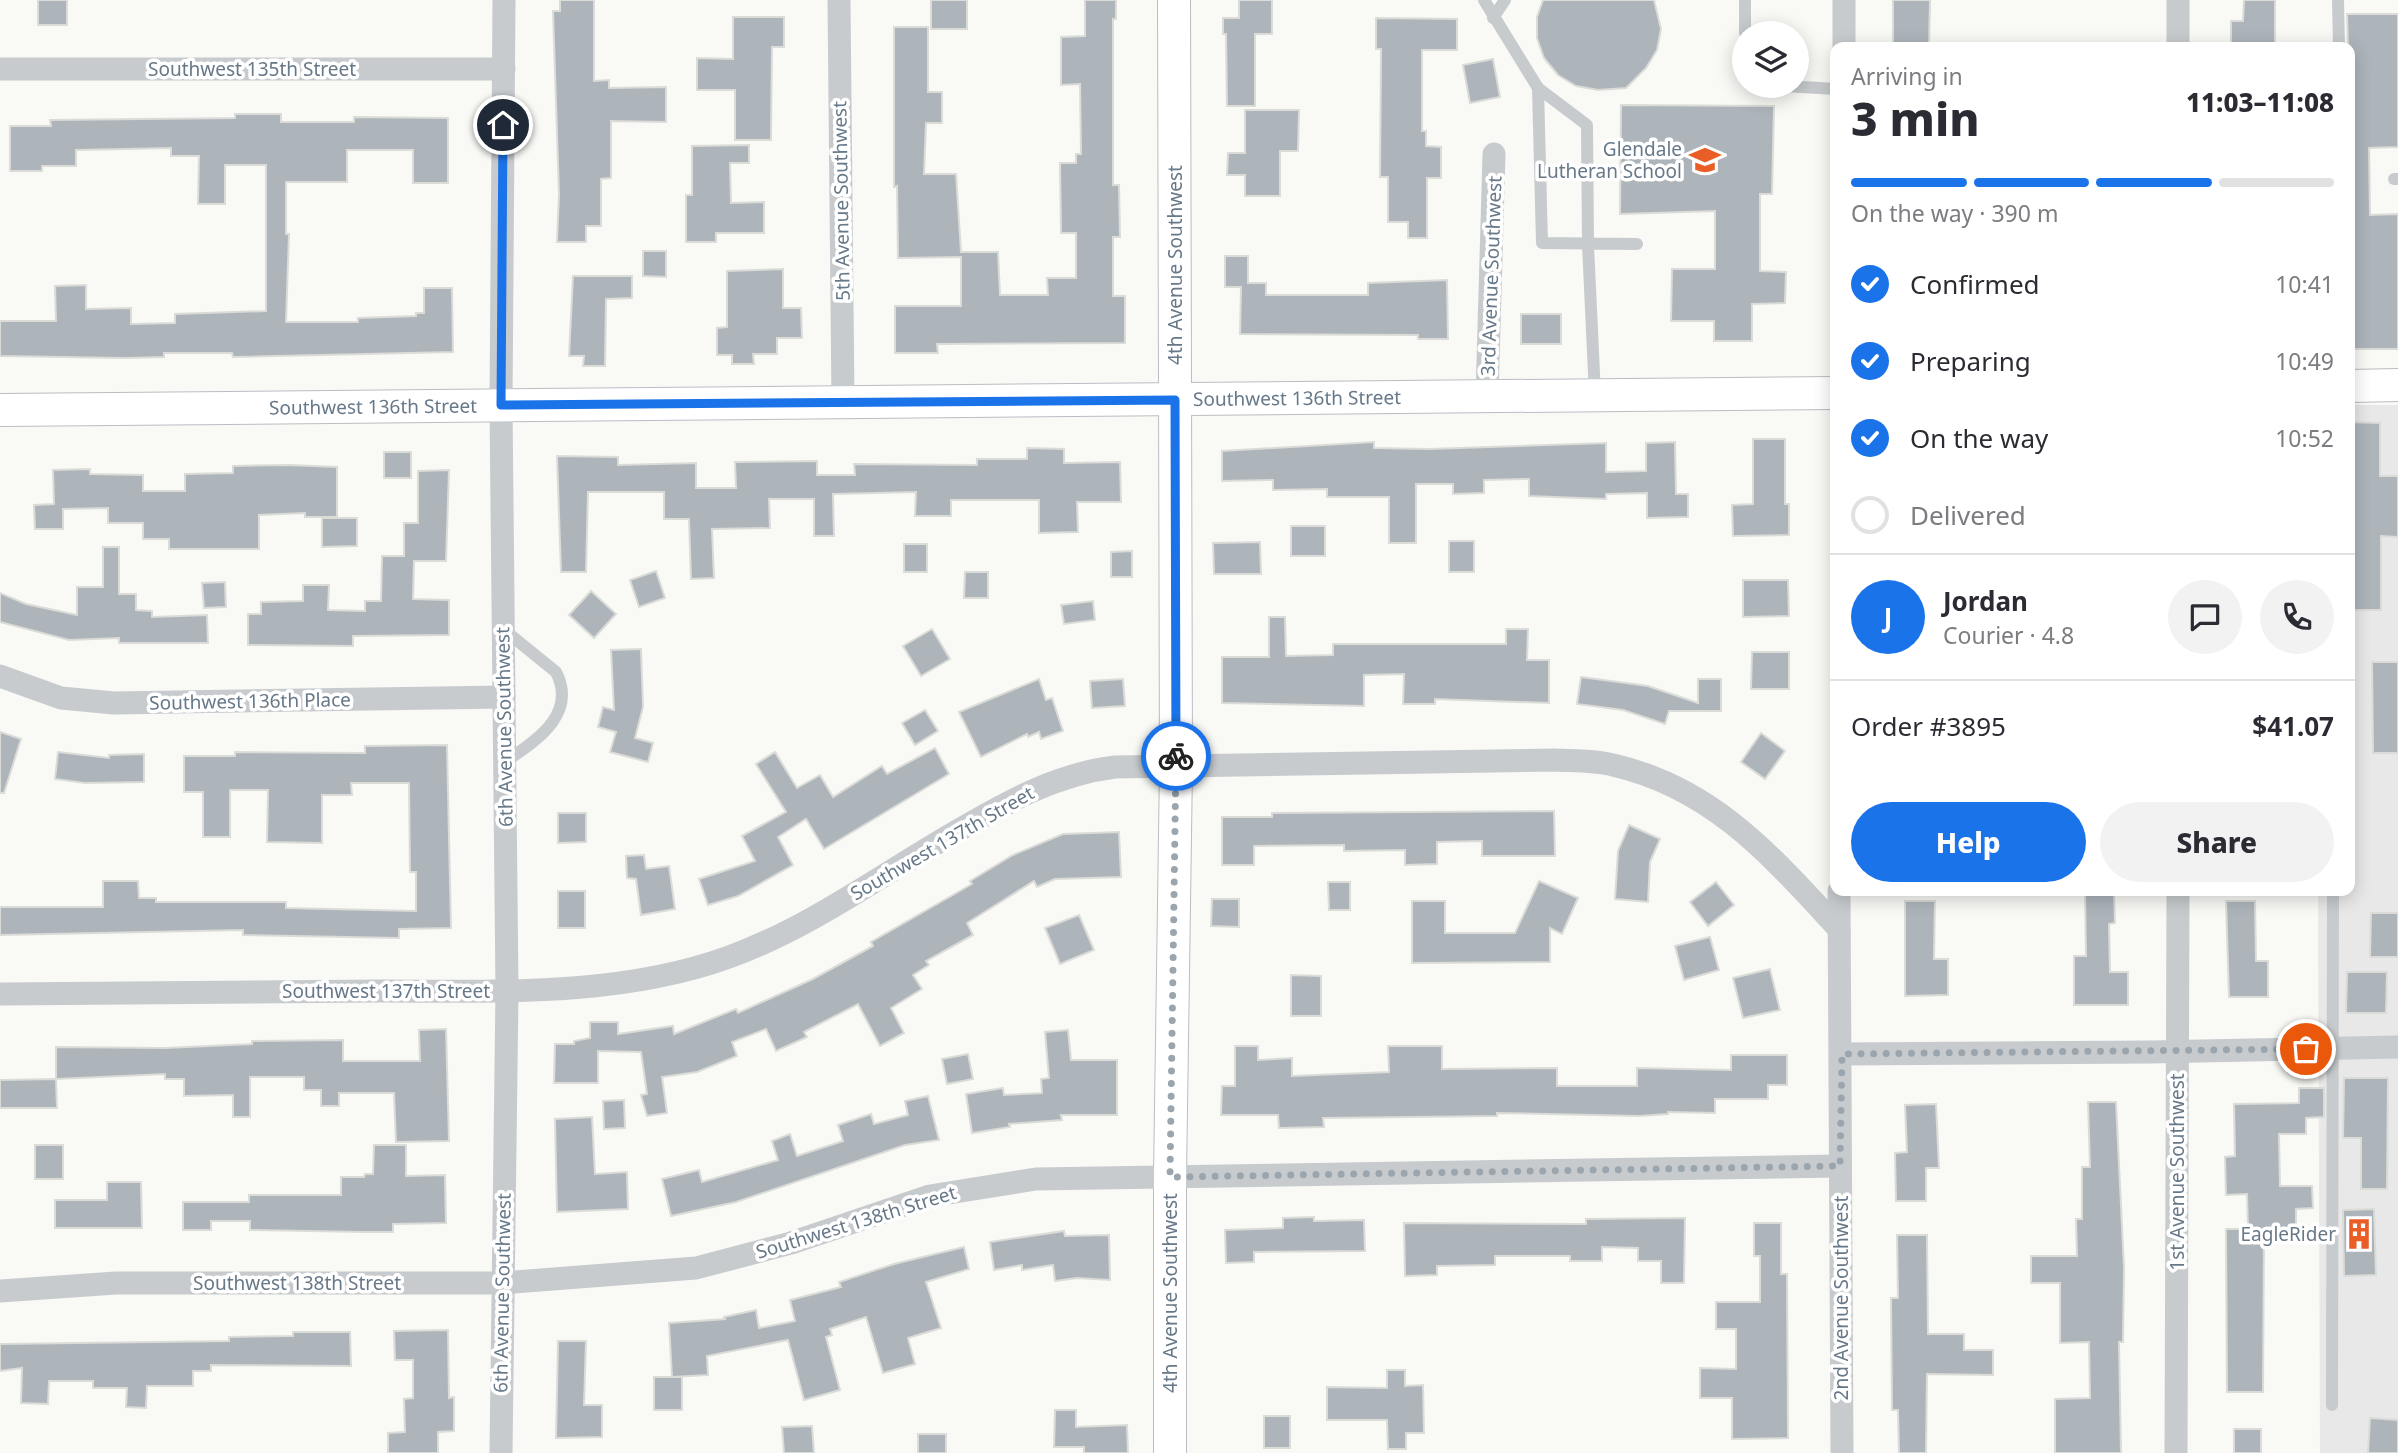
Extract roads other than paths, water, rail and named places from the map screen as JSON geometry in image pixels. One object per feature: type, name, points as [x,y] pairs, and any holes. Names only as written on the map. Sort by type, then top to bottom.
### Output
[{"type":"street","name":"6th Avenue Southwest","points":[[501,1453],[507,991],[501,405],[504,0]]},
{"type":"street","name":"5th Avenue Southwest","points":[[839,0],[843,403]]},
{"type":"street","name":"4th Avenue Southwest","points":[[1170,1453],[1170,1177],[1176,767],[1174,0]]},
{"type":"street","points":[[1844,0],[1844,42]]},
{"type":"street","points":[[2178,0],[2178,42]]},
{"type":"street","name":"Southwest 135th Street","points":[[0,69],[504,69]]},
{"type":"street","name":"3rd Avenue Southwest","points":[[1487,397],[1494,154]]},
{"type":"street","points":[[2355,386],[2398,384]]},
{"type":"street","name":"Southwest 136th Street","points":[[0,410],[1830,393]]},
{"type":"street","name":"Southwest 136th Place","points":[[0,676],[61,698],[114,703],[504,697]]},
{"type":"street","name":"Southwest 137th Street","points":[[0,994],[507,991],[623,983],[730,957],[807,920],[1001,805],[1057,779],[1115,767],[1554,760],[1611,764],[1671,784],[1728,817],[1771,856],[1839,929]]},
{"type":"street","name":"2nd Avenue Southwest","points":[[1839,896],[1842,1054],[1842,1453]]},
{"type":"street","name":"1st Avenue Southwest","points":[[2176,1453],[2178,896]]},
{"type":"street","points":[[1842,1054],[2177,1052],[2398,1047]]},
{"type":"street","name":"Southwest 138th Street","points":[[0,1290],[116,1283],[502,1283],[696,1268],[791,1243],[930,1196],[990,1184],[1036,1179],[1840,1166]]},
{"type":"lane","points":[[1484,0],[1538,88],[1587,125],[1588,244],[1595,396]]},
{"type":"lane","points":[[1493,18],[1505,0]]},
{"type":"lane","points":[[1745,0],[1745,21]]},
{"type":"lane","points":[[2338,0],[2339,42]]},
{"type":"lane","points":[[1809,87],[1830,89]]},
{"type":"lane","points":[[1538,88],[1542,243],[1637,244]]},
{"type":"lane","points":[[503,629],[556,672],[561,682],[562,699],[551,726],[505,762]]},
{"type":"lane","points":[[2332,1405],[2333,896]]},
{"type":"place","name":"Glendale Lutheran School","points":[[1705,160]]},
{"type":"place","name":"EagleRider","points":[[2359,1234]]}]
